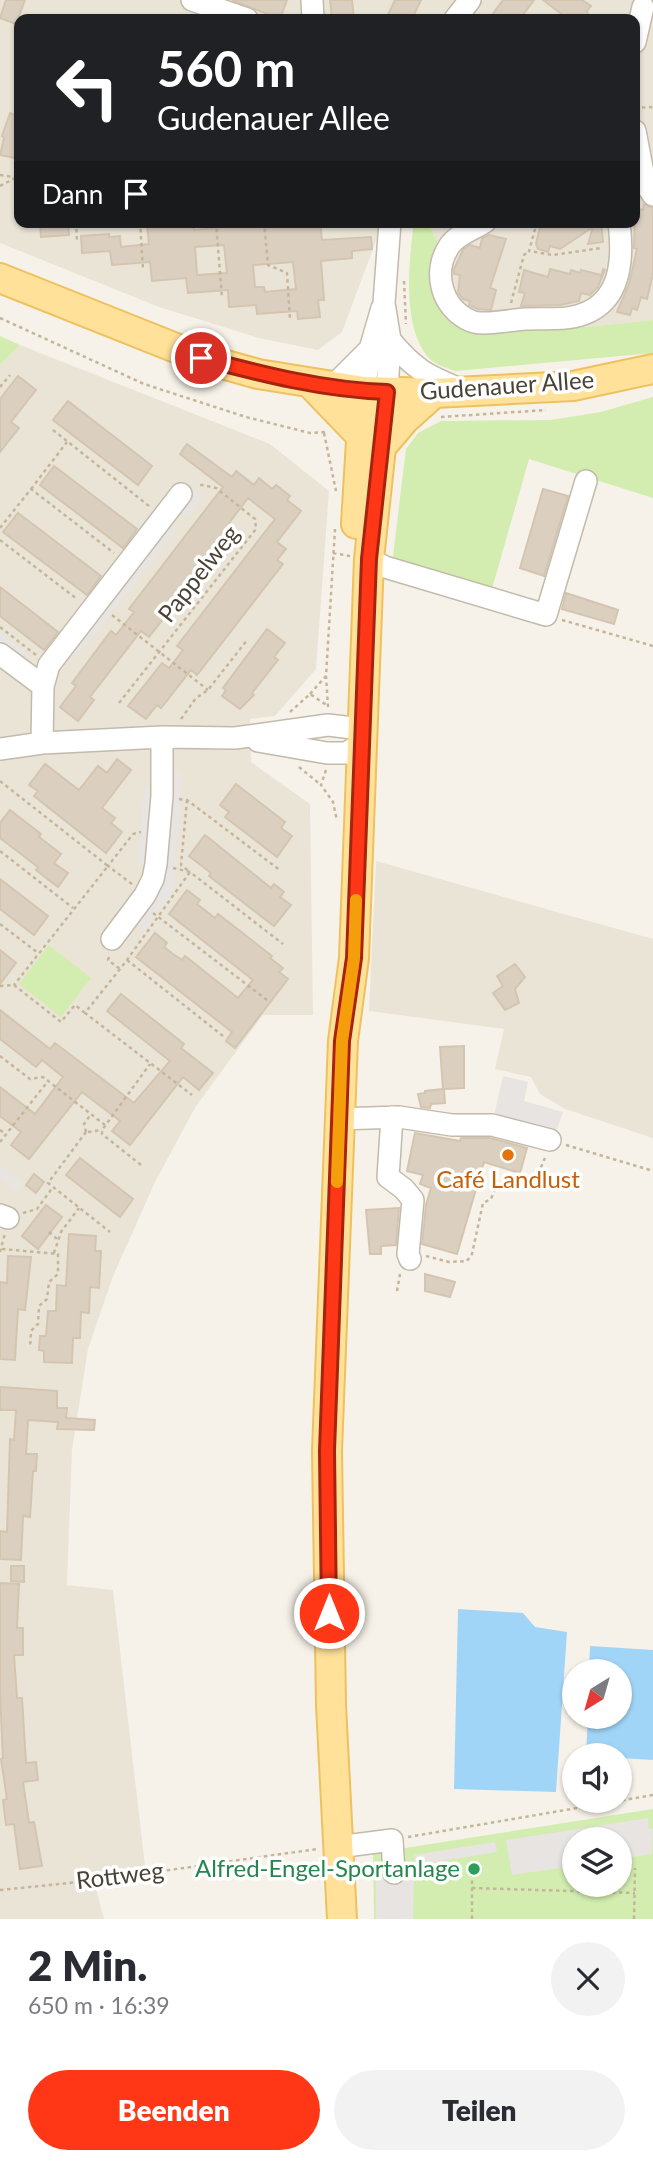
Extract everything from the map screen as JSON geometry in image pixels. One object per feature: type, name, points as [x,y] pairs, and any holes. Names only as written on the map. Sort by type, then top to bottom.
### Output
[{"type":"main road","name":"Gudenauer Allee","points":[[0,278],[201,358],[258,374],[321,385],[433,393],[573,386],[653,369]]},
{"type":"main road","points":[[321,385],[371,441],[369,559],[354,740]]},
{"type":"main road","points":[[342,1919],[330,1848],[331,1692],[327,1451],[342,1041],[354,958],[354,740],[376,391]]},
{"type":"main road","points":[[371,441],[405,419],[433,393]]},
{"type":"street","points":[[192,0],[233,14]]},
{"type":"street","points":[[459,14],[470,0]]},
{"type":"street","points":[[640,163],[644,188]]},
{"type":"street","points":[[376,391],[370,349],[384,303],[390,228]]},
{"type":"street","points":[[475,228],[456,239],[440,265],[440,279],[445,296],[454,312],[474,323],[574,317],[596,307],[615,285],[621,267],[620,228]]},
{"type":"street","points":[[384,303],[411,365],[431,377],[466,391]]},
{"type":"street","points":[[376,391],[398,335]]},
{"type":"street","points":[[321,385],[370,349]]},
{"type":"street","points":[[369,559],[385,567],[546,615],[586,481]]},
{"type":"street","points":[[42,743],[43,687],[49,665],[181,494]]},
{"type":"street","points":[[0,654],[43,687]]},
{"type":"street","points":[[112,939],[145,895],[153,879],[172,737]]},
{"type":"street","points":[[0,749],[42,743],[172,737],[235,738],[327,753],[354,740]]},
{"type":"street","points":[[339,1119],[392,1117],[452,1125],[492,1125],[550,1140]]},
{"type":"street","points":[[392,1117],[387,1177],[404,1189],[413,1200],[408,1254],[410,1259]]},
{"type":"street","points":[[330,1848],[392,1840],[394,1873]]},
{"type":"path","points":[[0,175],[14,177]]},
{"type":"path","points":[[0,186],[14,177]]},
{"type":"path","points":[[77,228],[78,241]]},
{"type":"path","points":[[141,228],[144,269]]},
{"type":"path","points":[[216,228],[222,298]]},
{"type":"path","points":[[265,228],[268,265],[287,273],[290,319]]},
{"type":"path","points":[[506,320],[524,255],[529,251],[535,228]]},
{"type":"path","points":[[529,251],[553,255],[608,247],[622,252]]},
{"type":"path","points":[[398,335],[404,280]]},
{"type":"path","points":[[0,318],[144,384],[246,417],[310,433],[324,433]]},
{"type":"path","points":[[0,387],[10,375]]},
{"type":"path","points":[[53,430],[163,516]]},
{"type":"path","points":[[0,528],[67,442]]},
{"type":"path","name":"Pappelweg","points":[[119,703],[256,529],[255,519],[216,488],[190,482],[181,494]]},
{"type":"path","points":[[31,489],[128,563]]},
{"type":"path","name":"Pappelweg","points":[[0,540],[159,652],[208,690]]},
{"type":"path","points":[[546,615],[653,646]]},
{"type":"path","points":[[0,627],[49,665]]},
{"type":"path","points":[[172,737],[181,718],[196,698],[208,690],[248,639]]},
{"type":"path","points":[[310,694],[326,676]]},
{"type":"path","points":[[0,781],[120,875]]},
{"type":"path","points":[[162,796],[187,800],[281,871]]},
{"type":"path","points":[[14,985],[133,834],[159,827]]},
{"type":"path","points":[[0,851],[73,908]]},
{"type":"path","points":[[156,864],[190,872],[283,944]]},
{"type":"path","points":[[159,917],[267,1000]]},
{"type":"path","points":[[0,924],[38,953]]},
{"type":"path","points":[[85,1013],[127,960],[223,1036]]},
{"type":"path","points":[[0,986],[14,985],[61,1022],[75,1005],[192,1095]]},
{"type":"path","points":[[0,1056],[30,1079],[43,1077],[105,1125]]},
{"type":"path","points":[[141,1165],[102,1134],[102,1130],[150,1064]]},
{"type":"path","points":[[0,1142],[48,1081]]},
{"type":"path","points":[[86,1132],[84,1124],[91,1114]]},
{"type":"path","points":[[0,1130],[6,1134]]},
{"type":"path","points":[[102,1130],[86,1132],[48,1183],[110,1232]]},
{"type":"path","points":[[397,1291],[398,1278],[410,1259],[425,1255],[449,1262],[467,1261],[472,1254],[483,1203],[491,1199],[498,1182],[535,1181],[550,1140],[653,1171]]},
{"type":"path","points":[[4,1216],[37,1209],[53,1188]]},
{"type":"path","points":[[54,1253],[57,1239],[79,1208]]},
{"type":"path","points":[[49,1232],[57,1239]]},
{"type":"path","points":[[2,1249],[58,1254],[58,1274],[49,1282],[47,1299],[39,1306],[38,1324],[31,1331],[30,1348]]},
{"type":"path","points":[[392,1840],[653,1795]]},
{"type":"path","name":"Rottweg","points":[[0,1890],[99,1880],[330,1848]]},
{"type":"path","points":[[472,1862],[472,1919]]},
{"type":"path","points":[[634,1919],[635,1868]]},
{"type":"path","points":[[472,1888],[562,1891]]},
{"type":"shaded area","points":[[0,0],[653,0],[653,320],[470,334],[443,316],[433,292],[440,248],[431,228],[640,228],[640,14],[14,14],[14,228],[381,228],[342,332],[318,350],[259,338],[159,307],[0,243]]},
{"type":"shaded area","points":[[20,345],[270,444],[329,491],[316,669],[275,716],[250,719],[251,762],[310,804],[313,1015],[263,1015],[196,1106],[155,1182],[113,1276],[88,1349],[72,1450],[67,1585],[113,1590],[145,1866],[92,1874],[104,1919],[0,1919],[0,365]]},
{"type":"shaded area","points":[[196,489],[204,495],[187,517],[179,511]]},
{"type":"shaded area","points":[[166,525],[175,532],[77,657],[69,650]]},
{"type":"shaded area","points":[[0,631],[27,652],[19,662],[0,647]]},
{"type":"shaded area","points":[[171,771],[182,772],[174,890],[144,932],[136,925],[157,894]]},
{"type":"shaded area","points":[[144,787],[155,787],[149,864],[138,863]]},
{"type":"shaded area","points":[[376,861],[653,939],[653,1138],[565,1109],[540,1094],[531,1077],[495,1069],[504,1029],[369,1011]]},
{"type":"shaded area","points":[[503,1076],[528,1082],[524,1101],[563,1112],[554,1138],[493,1120]]},
{"type":"shaded area","points":[[0,1165],[23,1183],[17,1191],[0,1177]]},
{"type":"shaded area","points":[[648,1818],[649,1829],[653,1829],[652,1854],[632,1857],[632,1827],[590,1827]]},
{"type":"shaded area","points":[[562,1831],[562,1868],[512,1875],[506,1840]]},
{"type":"shaded area","points":[[495,1842],[497,1852],[416,1865],[414,1855]]},
{"type":"shaded area","points":[[376,1879],[414,1879],[413,1919],[376,1919]]},
{"type":"green space","points":[[413,228],[431,228],[440,248],[433,292],[443,316],[470,334],[653,320],[653,353],[455,371],[435,363],[421,346],[415,330],[409,294]]},
{"type":"green space","points":[[0,336],[20,345],[0,365]]},
{"type":"green space","points":[[653,397],[653,498],[529,459],[491,592],[392,564],[406,449],[418,433],[441,421],[550,420],[601,412]]},
{"type":"green space","points":[[49,945],[91,978],[61,1017],[19,984]]},
{"type":"green space","name":"Alfred-Engel-Sportanlage","points":[[653,1809],[653,1919],[374,1919],[373,1853]]},
{"type":"water","points":[[458,1609],[523,1613],[535,1627],[567,1632],[565,1659],[562,1659],[556,1792],[454,1789]]},
{"type":"water","points":[[590,1646],[653,1650],[653,1760],[632,1759],[632,1743],[587,1743],[587,1729],[632,1729],[632,1659],[589,1659]]},
{"type":"building","points":[[6,0],[25,0],[20,14],[14,14],[14,23],[0,18]]},
{"type":"building","points":[[232,0],[287,0],[282,14],[267,14]]},
{"type":"building","points":[[330,0],[352,0],[353,14],[331,14]]},
{"type":"building","points":[[395,0],[421,0],[414,14],[388,14]]},
{"type":"building","points":[[503,0],[534,0],[524,14],[493,14]]},
{"type":"building","points":[[543,0],[582,0],[591,6],[588,14],[561,14]]},
{"type":"building","points":[[10,113],[14,115],[14,158],[0,155],[4,138],[2,136]]},
{"type":"building","points":[[644,204],[653,208],[653,274],[647,299],[641,297],[637,310],[632,308],[630,315],[617,312],[629,284],[637,249],[634,248],[634,228],[640,228],[640,209],[643,210]]},
{"type":"building","points":[[40,228],[68,228],[69,235],[41,237]]},
{"type":"building","points":[[147,228],[321,228],[322,240],[371,237],[372,249],[352,251],[352,258],[321,261],[324,300],[318,300],[320,317],[298,319],[297,311],[257,314],[256,305],[229,307],[228,290],[188,293],[186,278],[152,281],[150,262],[112,265],[110,251],[82,253],[81,236],[120,236],[121,247],[149,244]],"holes":[[[224,245],[227,273],[197,275],[195,247]],[[293,262],[296,289],[265,292],[264,287],[255,287],[253,265]]]},
{"type":"building","points":[[540,228],[592,228],[560,249],[550,246],[548,252],[538,249],[536,244]]},
{"type":"building","points":[[593,228],[602,228],[603,242],[588,244]]},
{"type":"building","points":[[489,235],[506,239],[490,288],[496,290],[491,310],[469,305],[470,301],[463,299],[458,293],[460,275],[454,274],[463,250],[470,245],[480,248],[482,238]]},
{"type":"building","points":[[550,269],[570,274],[571,270],[580,273],[581,270],[601,275],[601,278],[603,269],[605,270],[598,287],[590,295],[581,293],[579,301],[560,305],[521,306],[525,293],[519,292],[524,270],[548,277]]},
{"type":"building","points":[[18,376],[36,390],[11,422],[19,428],[0,452],[0,399]]},
{"type":"building","points":[[68,401],[152,466],[138,485],[53,420]]},
{"type":"building","points":[[187,444],[232,477],[236,471],[254,485],[259,478],[272,489],[276,485],[290,496],[287,500],[301,511],[277,542],[286,549],[277,560],[283,564],[197,675],[191,670],[161,708],[157,705],[146,719],[128,706],[162,663],[169,668],[183,650],[177,646],[275,519],[248,498],[229,523],[234,527],[149,637],[141,631],[90,697],[94,700],[78,721],[60,707],[76,686],[72,683],[111,631],[116,635],[134,612],[129,609],[223,487],[180,454]]},
{"type":"building","points":[[54,466],[137,529],[123,548],[40,485]]},
{"type":"building","points":[[543,489],[568,496],[544,576],[520,568]]},
{"type":"building","points":[[18,513],[101,576],[87,595],[3,532]]},
{"type":"building","points":[[0,587],[58,632],[44,650],[0,616]]},
{"type":"building","points":[[566,593],[618,610],[614,624],[562,609]]},
{"type":"building","points":[[267,629],[285,643],[274,657],[278,660],[252,693],[254,695],[240,709],[222,696],[226,690],[223,688]]},
{"type":"building","points":[[117,759],[131,770],[102,808],[115,818],[111,823],[122,832],[106,853],[34,796],[38,791],[29,785],[45,764],[79,790],[98,766],[107,773]]},
{"type":"building","points":[[236,784],[285,822],[281,828],[292,836],[277,857],[225,817],[229,812],[220,805]]},
{"type":"building","points":[[10,810],[61,854],[54,863],[68,873],[58,887],[36,870],[38,867],[0,838],[0,823]]},
{"type":"building","points":[[205,835],[271,888],[274,884],[284,892],[280,897],[291,905],[274,926],[209,876],[211,873],[189,856]]},
{"type":"building","points":[[0,879],[48,916],[34,935],[0,909]]},
{"type":"building","points":[[187,890],[200,900],[197,904],[215,918],[218,914],[272,956],[270,958],[283,968],[279,972],[288,979],[235,1048],[226,1041],[232,1032],[136,957],[155,933],[167,943],[164,947],[182,960],[185,956],[238,998],[253,980],[169,914]]},
{"type":"building","points":[[0,950],[16,963],[0,984]]},
{"type":"building","points":[[515,964],[525,977],[515,989],[519,1003],[505,1010],[493,993],[503,986],[497,976]]},
{"type":"building","points":[[121,994],[184,1044],[181,1048],[213,1073],[199,1090],[183,1077],[130,1145],[112,1131],[120,1121],[82,1092],[29,1159],[11,1145],[21,1132],[0,1116],[0,1087],[35,1114],[63,1077],[42,1060],[36,1067],[0,1039],[0,1010],[50,1049],[55,1043],[134,1103],[170,1061],[107,1011]]},
{"type":"building","points":[[464,1046],[464,1088],[444,1089],[445,1103],[431,1104],[430,1108],[421,1107],[418,1094],[443,1089],[440,1047]]},
{"type":"building","points":[[415,1133],[460,1141],[461,1138],[490,1138],[527,1148],[520,1173],[484,1162],[457,1254],[422,1244],[426,1205],[431,1188],[420,1184],[423,1175],[407,1171]]},
{"type":"building","points":[[80,1158],[133,1199],[120,1217],[66,1175]]},
{"type":"building","points":[[34,1174],[44,1182],[36,1193],[26,1185]]},
{"type":"building","points":[[46,1205],[62,1217],[38,1249],[22,1236]]},
{"type":"building","points":[[399,1208],[396,1245],[381,1246],[381,1254],[370,1254],[366,1210]]},
{"type":"building","points":[[69,1234],[96,1236],[95,1251],[101,1251],[99,1288],[90,1287],[89,1313],[81,1312],[80,1338],[73,1338],[72,1363],[44,1362],[44,1351],[39,1350],[40,1336],[46,1336],[48,1311],[56,1311],[57,1285],[66,1286]]},
{"type":"building","points":[[8,1256],[31,1257],[25,1310],[18,1309],[15,1360],[0,1359],[0,1282],[7,1283]]},
{"type":"building","points":[[425,1274],[455,1282],[450,1297],[425,1291]]},
{"type":"building","points":[[0,1387],[57,1391],[57,1408],[67,1408],[66,1418],[95,1420],[94,1430],[57,1429],[58,1422],[28,1420],[26,1454],[37,1454],[30,1517],[23,1516],[21,1560],[0,1559],[0,1531],[7,1532],[10,1439],[14,1440],[16,1410],[0,1410]]},
{"type":"building","points":[[11,1566],[24,1566],[24,1582],[11,1581]]},
{"type":"building","points":[[0,1583],[19,1584],[17,1628],[23,1628],[23,1655],[14,1655],[17,1698],[22,1698],[26,1763],[36,1762],[38,1780],[23,1782],[29,1823],[34,1822],[42,1866],[20,1869],[14,1824],[6,1825],[3,1800],[7,1799],[1,1759]]},
{"type":"slow traffic","points":[[337,1182],[342,1041],[354,958],[356,900]]},
{"type":"place","name":"Café Landlust","points":[[508,1155]]},
{"type":"place","name":"Alfred-Engel-Sportanlage","points":[[474,1869]]},
{"type":"route","points":[[201,358],[284,379],[387,392],[369,559],[354,958],[342,1041],[327,1451],[329,1613]]}]
